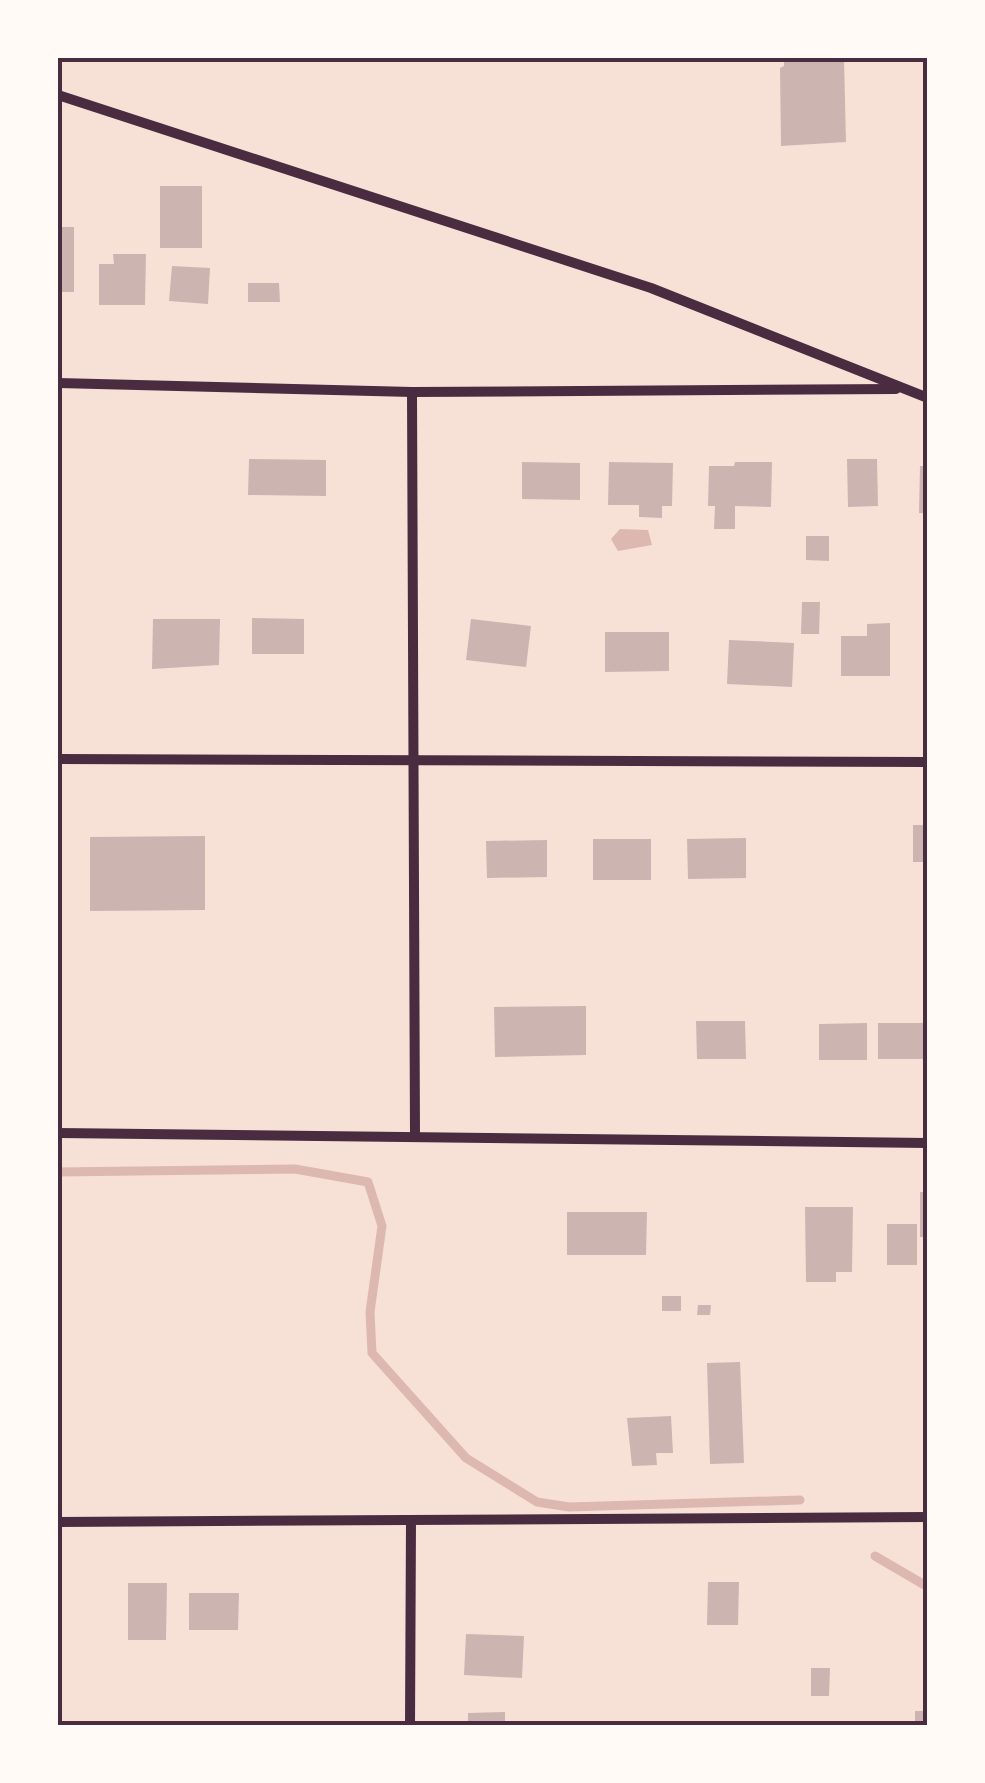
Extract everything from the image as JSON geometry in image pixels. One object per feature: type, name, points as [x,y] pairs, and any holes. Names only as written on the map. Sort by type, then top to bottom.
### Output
[{"type":"street","points":[[58,95],[651,288],[928,398]]},
{"type":"street","points":[[58,383],[412,392],[906,389]]},
{"type":"street","points":[[412,392],[415,1137]]},
{"type":"street","points":[[58,758],[928,762]]},
{"type":"street","points":[[58,1133],[928,1143]]},
{"type":"street","points":[[58,1522],[928,1517]]},
{"type":"street","points":[[410,1726],[411,1520]]},
{"type":"shaded area","points":[[620,529],[648,530],[652,545],[618,551],[611,539]]},
{"type":"building","points":[[784,58],[844,58],[846,142],[781,146],[780,68]]},
{"type":"building","points":[[160,186],[202,186],[202,248],[160,248]]},
{"type":"building","points":[[58,227],[74,227],[74,292],[58,292]]},
{"type":"building","points":[[113,254],[146,254],[145,305],[99,305],[99,264],[114,264]]},
{"type":"building","points":[[172,266],[210,268],[208,304],[169,301]]},
{"type":"building","points":[[248,283],[279,283],[280,302],[248,302]]},
{"type":"building","points":[[249,459],[326,460],[326,496],[248,495]]},
{"type":"building","points":[[847,459],[877,459],[878,506],[848,507]]},
{"type":"building","points":[[522,462],[580,463],[580,500],[522,499]]},
{"type":"building","points":[[609,462],[673,463],[672,506],[662,506],[662,518],[639,517],[639,505],[608,505]]},
{"type":"building","points":[[735,462],[772,462],[771,507],[735,506],[735,529],[714,529],[715,506],[708,506],[709,466],[734,466]]},
{"type":"building","points":[[920,466],[928,466],[928,513],[919,513]]},
{"type":"building","points":[[806,536],[829,536],[829,561],[806,560]]},
{"type":"building","points":[[802,602],[820,602],[819,634],[801,634]]},
{"type":"building","points":[[252,618],[304,619],[304,654],[252,654]]},
{"type":"building","points":[[153,619],[220,619],[219,665],[152,669]]},
{"type":"building","points":[[471,619],[531,626],[526,667],[466,660]]},
{"type":"building","points":[[890,623],[890,676],[841,676],[841,636],[867,636],[867,624]]},
{"type":"building","points":[[605,632],[669,632],[669,671],[605,672]]},
{"type":"building","points":[[729,640],[794,643],[792,687],[727,684]]},
{"type":"building","points":[[913,825],[928,825],[928,862],[913,862]]},
{"type":"building","points":[[205,836],[205,910],[90,911],[90,837]]},
{"type":"building","points":[[746,838],[746,878],[688,879],[687,839]]},
{"type":"building","points":[[593,839],[651,839],[651,880],[593,880]]},
{"type":"building","points":[[547,840],[547,877],[487,878],[486,841]]},
{"type":"building","points":[[586,1006],[586,1055],[495,1057],[494,1007]]},
{"type":"building","points":[[696,1021],[745,1021],[746,1059],[697,1059]]},
{"type":"building","points":[[867,1023],[867,1060],[819,1060],[819,1024]]},
{"type":"building","points":[[878,1023],[924,1023],[924,1059],[878,1059]]},
{"type":"building","points":[[920,1192],[928,1192],[928,1237],[920,1237]]},
{"type":"building","points":[[805,1207],[853,1207],[852,1272],[836,1272],[836,1282],[806,1282]]},
{"type":"building","points":[[567,1212],[647,1212],[646,1255],[567,1255]]},
{"type":"building","points":[[887,1224],[917,1224],[917,1265],[887,1265]]},
{"type":"building","points":[[662,1296],[681,1296],[681,1311],[662,1311]]},
{"type":"building","points":[[698,1305],[711,1305],[710,1315],[697,1315]]},
{"type":"building","points":[[740,1362],[744,1463],[710,1464],[707,1363]]},
{"type":"building","points":[[671,1416],[673,1453],[656,1453],[657,1465],[632,1466],[627,1418]]},
{"type":"building","points":[[708,1582],[739,1582],[738,1625],[707,1625]]},
{"type":"building","points":[[128,1583],[167,1583],[166,1640],[128,1640]]},
{"type":"building","points":[[189,1593],[239,1593],[238,1630],[189,1630]]},
{"type":"building","points":[[466,1634],[524,1636],[522,1678],[464,1675]]},
{"type":"building","points":[[811,1668],[830,1668],[829,1696],[811,1696]]},
{"type":"building","points":[[915,1711],[928,1711],[928,1726],[915,1726]]},
{"type":"building","points":[[505,1712],[505,1726],[468,1726],[468,1713]]},
{"type":"waterway","points":[[58,1172],[295,1169],[368,1182],[382,1226],[370,1312],[372,1353],[466,1458],[537,1502],[569,1507],[800,1500]]},
{"type":"waterway","points":[[875,1556],[928,1587]]}]
